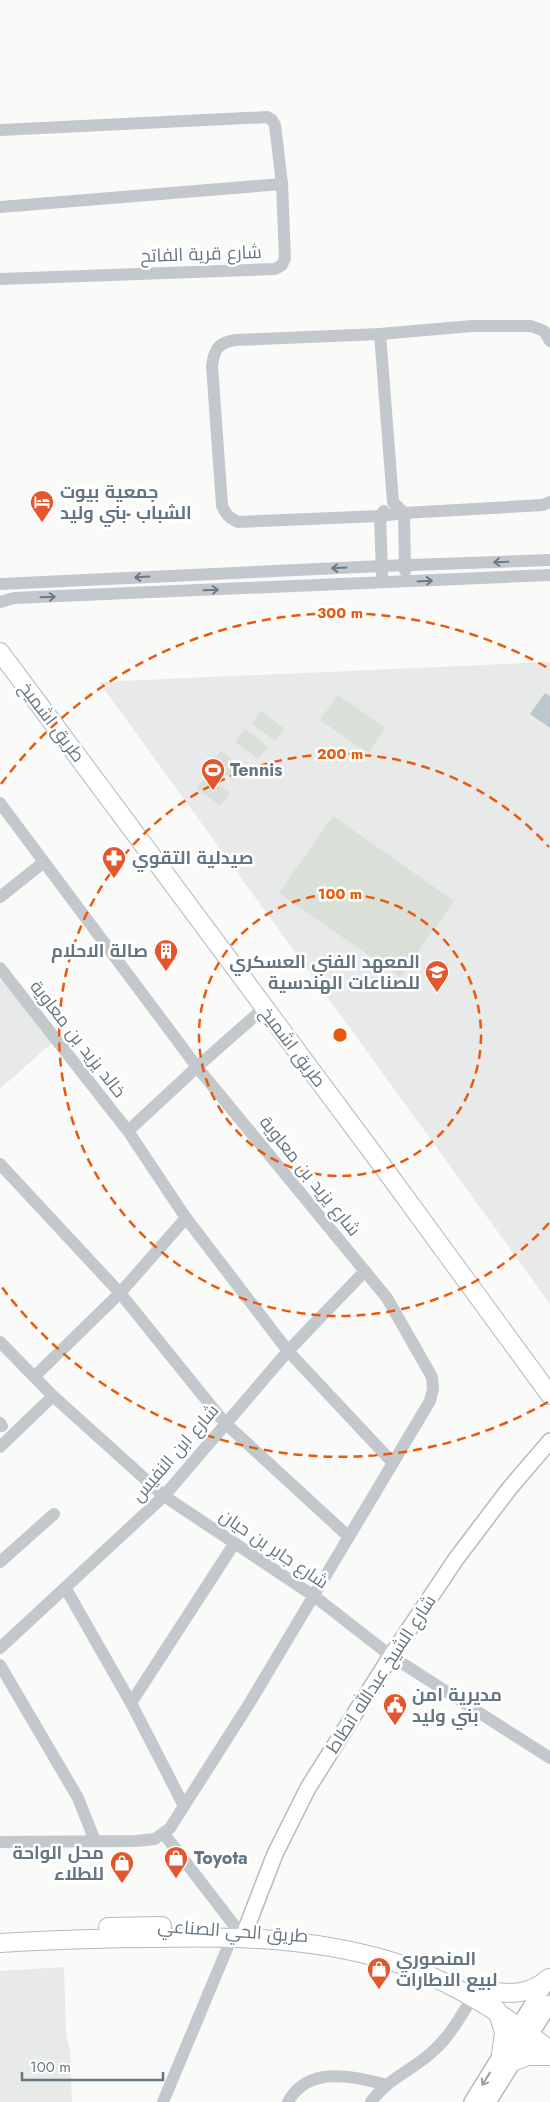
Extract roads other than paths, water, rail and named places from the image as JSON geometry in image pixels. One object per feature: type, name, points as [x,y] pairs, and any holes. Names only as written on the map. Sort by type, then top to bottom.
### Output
[{"type":"highway","name":"طريق اشميخ","points":[[0,652],[550,1395]]},
{"type":"highway","name":"طريق الحي الصناعي","points":[[0,1934],[136,1926],[238,1931],[286,1931],[354,1943],[404,1957],[447,1973],[527,2026]]},
{"type":"highway","name":"طريق الحي الصناعي","points":[[0,1943],[238,1931]]},
{"type":"highway","points":[[478,1994],[524,1993],[539,1986],[549,1977]]},
{"type":"highway","name":"طريق الحي الصناعي","points":[[478,1994],[496,2010],[527,2026]]},
{"type":"highway","points":[[496,2010],[504,2032],[507,2058],[550,2056]]},
{"type":"highway","points":[[527,2026],[550,2038]]},
{"type":"highway","points":[[527,2026],[550,2050]]},
{"type":"main road","name":"شارع الشيخ عبدالله انطاط","points":[[238,1931],[295,1811],[391,1656],[456,1559],[509,1489],[550,1441]]},
{"type":"main road","points":[[472,2102],[507,2058],[527,2026],[549,1977]]},
{"type":"main road","points":[[527,2026],[550,2002]]},
{"type":"main road","points":[[488,2102],[507,2058]]},
{"type":"street","name":"شارع قرية الفاتح","points":[[0,130],[267,117],[275,125],[282,184],[285,258],[282,265],[275,269],[0,279]]},
{"type":"street","points":[[0,207],[282,184]]},
{"type":"street","points":[[550,341],[544,331],[531,326],[472,326],[380,334],[224,342],[218,346],[212,366],[222,504],[230,518],[238,522],[380,516],[543,505],[550,502]]},
{"type":"street","points":[[380,334],[393,502],[404,513],[406,582]]},
{"type":"street","points":[[383,583],[380,516],[393,502]]},
{"type":"street","points":[[0,584],[550,560]]},
{"type":"street","points":[[0,602],[14,598],[550,575]]},
{"type":"street","name":"شارع يزيد بن معاوية","points":[[0,803],[197,1066],[387,1298],[432,1377],[433,1389],[430,1401],[314,1596],[184,1806],[164,1834]]},
{"type":"street","points":[[0,897],[44,862]]},
{"type":"street","name":"خالد يزيد بن معاوية","points":[[0,968],[128,1131],[186,1218],[288,1350],[393,1463]]},
{"type":"street","points":[[128,1131],[197,1066],[264,1008]]},
{"type":"street","points":[[0,1164],[120,1293],[225,1423],[349,1537]]},
{"type":"street","points":[[34,1377],[120,1293],[186,1218]]},
{"type":"street","name":"شارع ابن النفيس","points":[[0,1648],[66,1589],[164,1496],[288,1350],[365,1271]]},
{"type":"street","name":"شارع جابر بن حيان","points":[[0,1342],[53,1396],[164,1496],[314,1596],[391,1656],[550,1758]]},
{"type":"street","points":[[0,1447],[53,1396]]},
{"type":"street","points":[[0,1562],[54,1514]]},
{"type":"street","points":[[131,1702],[234,1544]]},
{"type":"street","points":[[66,1589],[131,1702],[184,1806]]},
{"type":"street","points":[[0,1665],[78,1798],[95,1841]]},
{"type":"street","points":[[0,1842],[136,1841],[155,1839],[164,1834],[238,1931],[162,2102]]},
{"type":"street","points":[[371,2102],[386,2085],[441,2044],[478,1994]]},
{"type":"street","points":[[288,2102],[300,2086],[313,2079],[346,2077],[386,2085]]},
{"type":"place","name":"جمعية بيوت الشباب -بني وليد","points":[[42,523]]},
{"type":"place","name":"Tennis","points":[[213,791]]},
{"type":"place","name":"صيدلية التقوي","points":[[114,879]]},
{"type":"place","name":"صالة الاحلام","points":[[166,972]]},
{"type":"place","name":"المعهد الفني العسكري للصناعات الهندسية","points":[[437,993]]},
{"type":"place","name":"مديرية امن بني وليد","points":[[395,1726]]},
{"type":"place","name":"Toyota","points":[[176,1879]]},
{"type":"place","name":"محل الواحة للطلاء","points":[[122,1884]]},
{"type":"place","name":"المنصوري لبيع الاطارات","points":[[379,1990]]}]
